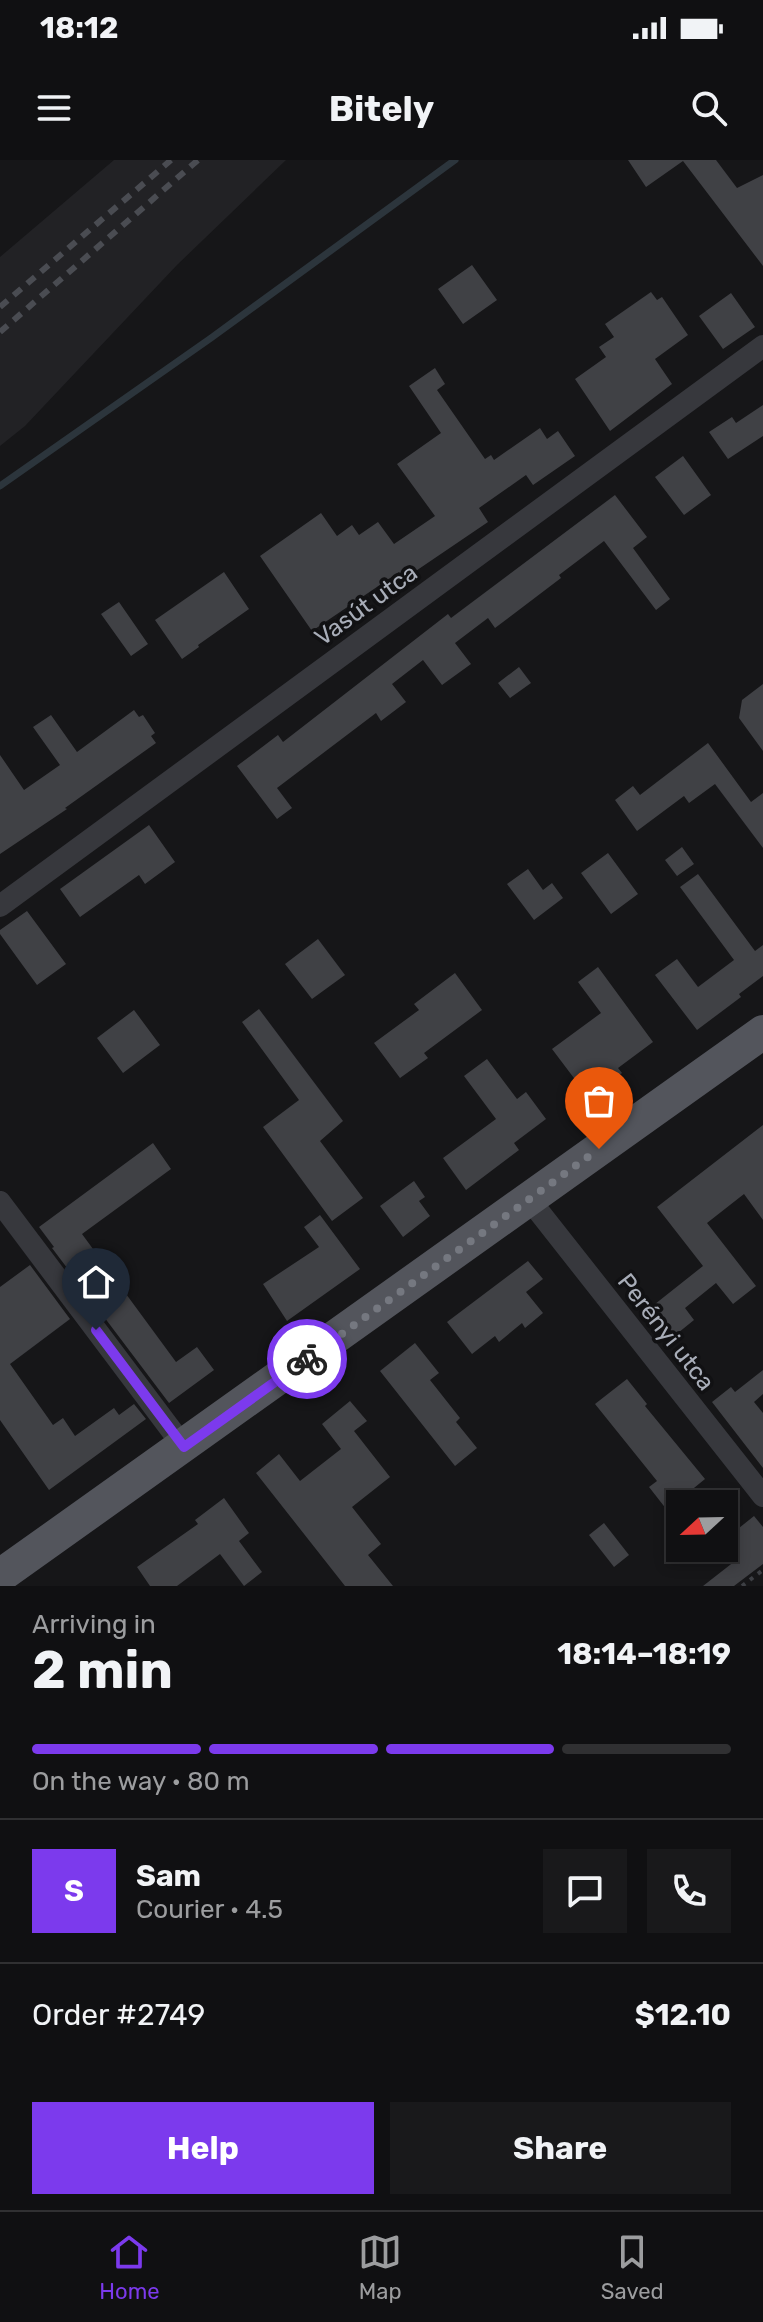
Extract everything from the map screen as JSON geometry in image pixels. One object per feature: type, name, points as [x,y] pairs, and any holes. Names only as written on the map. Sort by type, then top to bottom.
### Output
[{"type":"main road","points":[[0,1576],[763,1032]]},
{"type":"street","name":"Vasút utca","points":[[0,906],[763,346]]},
{"type":"street","name":"Perényi utca","points":[[529,1199],[763,1496]]},
{"type":"street","points":[[0,1202],[184,1447]]},
{"type":"path","points":[[742,1586],[763,1570]]},
{"type":"shaded area","points":[[114,160],[286,160],[177,265],[25,426],[0,446],[0,257]]},
{"type":"building","points":[[628,160],[716,160],[737,188],[763,175],[763,266],[683,161],[646,187]]},
{"type":"building","points":[[472,265],[497,300],[463,324],[438,289]]},
{"type":"building","points":[[651,292],[657,300],[662,297],[688,335],[655,359],[672,384],[610,431],[575,379],[606,357],[599,347],[614,337],[605,324]]},
{"type":"building","points":[[731,293],[755,327],[723,349],[699,316]]},
{"type":"building","points":[[435,368],[445,384],[437,390],[485,459],[491,455],[494,460],[540,428],[547,439],[558,431],[575,456],[533,485],[526,475],[479,508],[488,522],[404,579],[399,572],[312,631],[260,556],[321,513],[337,536],[352,525],[359,535],[378,522],[394,544],[435,516],[397,464],[441,433],[409,386]]},
{"type":"building","points":[[763,405],[763,436],[728,459],[709,432],[732,417],[736,423]]},
{"type":"building","points":[[683,456],[711,495],[684,515],[655,477]]},
{"type":"building","points":[[615,495],[647,537],[633,548],[670,599],[656,610],[604,541],[495,628],[488,618],[455,643],[471,664],[442,685],[423,660],[392,684],[406,702],[381,721],[376,713],[277,788],[292,808],[277,819],[237,766],[278,735],[283,742],[448,614],[451,618]]},
{"type":"building","points":[[224,572],[249,609],[182,659],[155,620]]},
{"type":"building","points":[[119,602],[148,644],[131,656],[101,614]]},
{"type":"building","points":[[519,667],[531,683],[510,698],[498,683]]},
{"type":"building","points":[[763,684],[763,751],[739,718],[742,700]]},
{"type":"building","points":[[134,710],[139,717],[143,715],[155,733],[151,736],[156,743],[0,854],[0,755],[24,790],[60,765],[33,727],[51,715],[77,752]]},
{"type":"building","points":[[708,743],[751,802],[763,793],[763,848],[715,784],[689,803],[684,796],[637,831],[615,800],[633,786],[640,795]]},
{"type":"building","points":[[149,825],[175,862],[145,884],[139,875],[80,917],[60,889]]},
{"type":"building","points":[[682,847],[694,864],[677,876],[665,860]]},
{"type":"building","points":[[608,853],[638,894],[611,914],[581,873]]},
{"type":"building","points":[[528,869],[543,890],[552,883],[563,898],[534,920],[507,884]]},
{"type":"building","points":[[698,874],[755,951],[763,945],[763,976],[697,1030],[655,975],[677,959],[698,987],[734,960],[680,887]]},
{"type":"building","points":[[27,911],[66,964],[37,985],[0,934],[0,930]]},
{"type":"building","points":[[318,939],[345,975],[312,999],[285,964]]},
{"type":"building","points":[[598,967],[653,1042],[618,1068],[622,1073],[589,1098],[552,1049],[601,1013],[578,982]]},
{"type":"building","points":[[455,973],[482,1010],[424,1053],[428,1058],[400,1078],[374,1043],[419,1010],[414,1004]]},
{"type":"building","points":[[259,1009],[343,1121],[320,1141],[363,1198],[332,1221],[263,1127],[299,1100],[242,1022]]},
{"type":"building","points":[[134,1010],[160,1045],[123,1073],[97,1038]]},
{"type":"building","points":[[487,1059],[517,1099],[526,1092],[546,1119],[514,1143],[519,1150],[466,1190],[443,1158],[496,1119],[464,1076]]},
{"type":"building","points":[[763,1125],[763,1220],[744,1194],[707,1223],[756,1286],[733,1304],[716,1283],[685,1308],[694,1320],[668,1341],[645,1312],[703,1266],[657,1207]]},
{"type":"building","points":[[153,1143],[171,1169],[82,1234],[176,1362],[197,1347],[214,1370],[169,1403],[39,1227]]},
{"type":"building","points":[[414,1181],[425,1197],[419,1201],[430,1216],[403,1237],[380,1206]]},
{"type":"building","points":[[320,1215],[360,1269],[287,1321],[263,1284],[319,1247],[304,1227]]},
{"type":"building","points":[[528,1261],[543,1279],[526,1292],[543,1313],[525,1328],[522,1323],[499,1342],[495,1336],[472,1354],[447,1322]]},
{"type":"building","points":[[30,1265],[70,1319],[10,1364],[53,1425],[63,1418],[75,1436],[114,1408],[119,1415],[134,1404],[146,1419],[49,1490],[0,1420],[0,1287]]},
{"type":"building","points":[[415,1343],[439,1373],[430,1380],[460,1418],[456,1422],[477,1448],[455,1466],[380,1371]]},
{"type":"building","points":[[763,1370],[763,1394],[754,1402],[763,1413],[763,1468],[712,1402],[731,1387],[735,1392]]},
{"type":"building","points":[[627,1379],[647,1404],[645,1406],[705,1479],[692,1490],[666,1490],[666,1509],[649,1487],[657,1481],[595,1404]]},
{"type":"building","points":[[350,1401],[367,1421],[354,1431],[390,1477],[352,1507],[381,1544],[368,1555],[393,1586],[345,1586],[256,1473],[279,1454],[300,1481],[341,1449],[322,1424]]},
{"type":"building","points":[[224,1498],[249,1533],[239,1541],[262,1572],[244,1586],[220,1554],[177,1586],[150,1586],[137,1567],[198,1524],[195,1520]]},
{"type":"building","points":[[754,1516],[763,1527],[763,1564],[734,1586],[703,1586],[734,1562],[738,1562],[738,1529]]},
{"type":"building","points":[[604,1523],[629,1555],[614,1567],[589,1535]]},
{"type":"waterway","points":[[0,486],[211,338],[455,160]]},
{"type":"railway","points":[[0,307],[171,160]]},
{"type":"railway","points":[[0,332],[198,160]]},
{"type":"way so far","points":[[307,1359],[599,1149]]},
{"type":"route","points":[[96,1330],[184,1447],[307,1359]]}]
